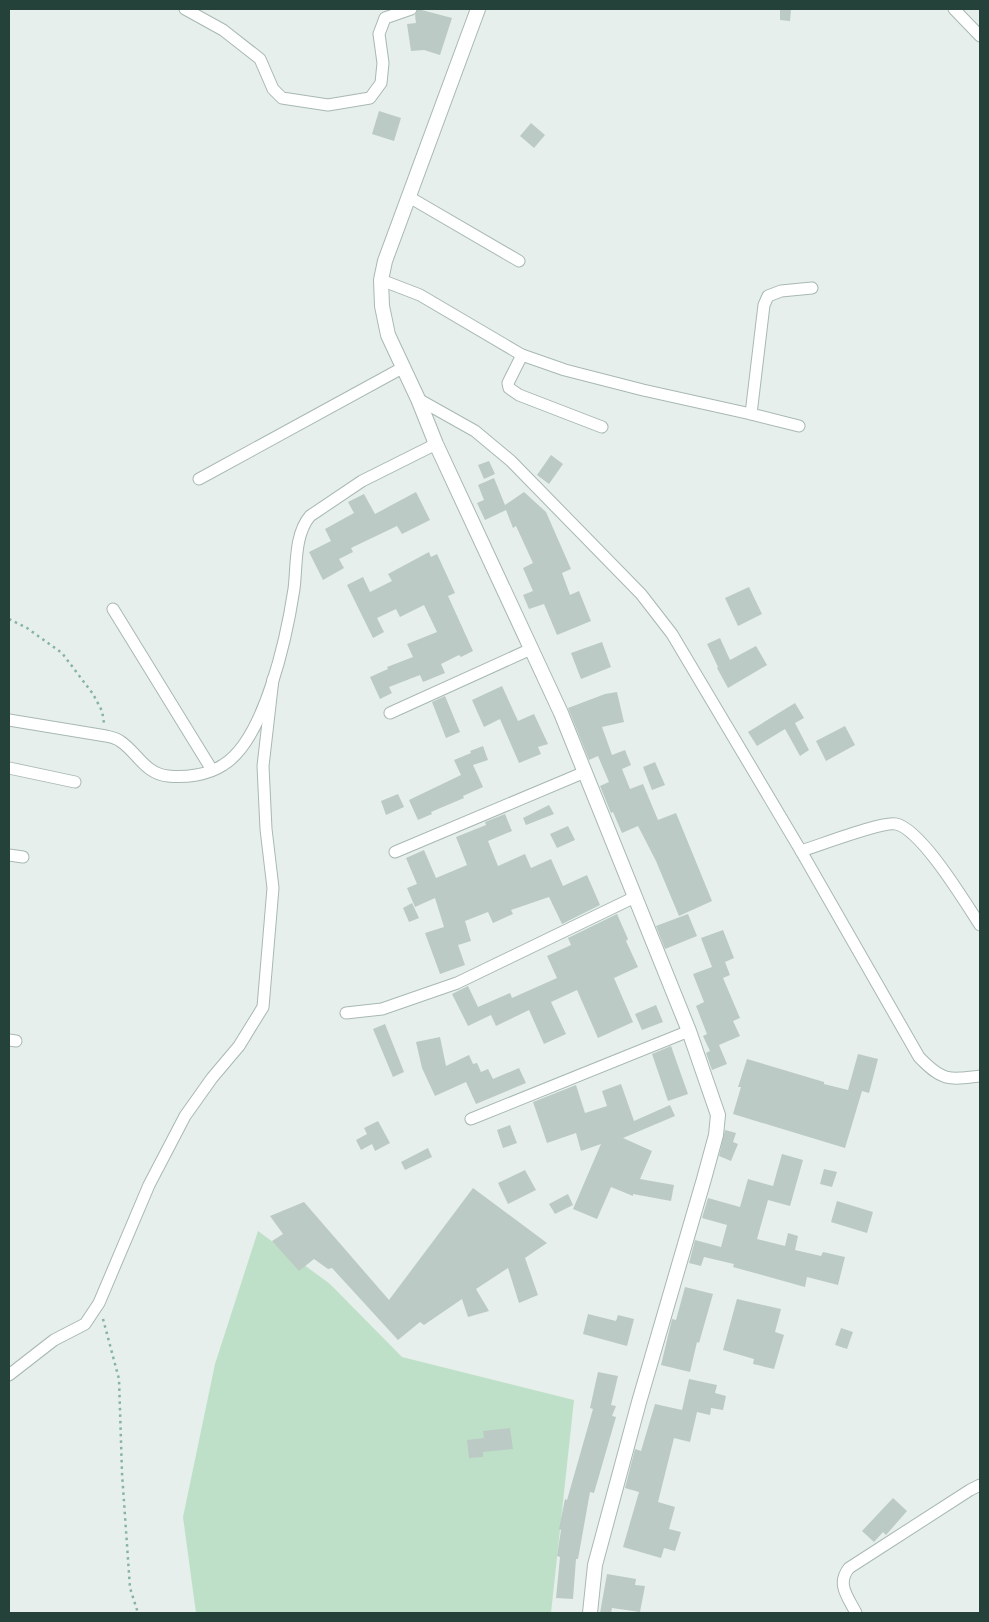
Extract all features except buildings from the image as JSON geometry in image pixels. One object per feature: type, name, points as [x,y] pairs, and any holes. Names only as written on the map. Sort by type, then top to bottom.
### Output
[{"type":"street","points":[[185,9],[223,30],[260,60],[273,89],[282,98],[328,105],[370,98],[381,83],[383,63],[379,34],[385,18],[410,9]]},
{"type":"street","points":[[476,9],[385,261],[381,280],[382,306],[388,335],[404,367],[436,444],[561,713],[689,1031],[718,1114],[716,1135],[639,1402],[595,1566],[590,1613]]},
{"type":"street","points":[[954,9],[980,36]]},
{"type":"street","points":[[409,197],[519,261]]},
{"type":"street","points":[[381,280],[420,295],[522,355],[565,370],[799,426]]},
{"type":"street","points":[[751,414],[766,300],[768,296],[781,292],[812,288]]},
{"type":"street","points":[[522,355],[508,383],[509,388],[519,395],[602,426]]},
{"type":"street","points":[[200,479],[404,367]]},
{"type":"street","points":[[418,399],[475,431],[511,461],[641,594],[672,634],[801,851],[919,1057],[932,1070],[946,1078],[980,1076]]},
{"type":"street","points":[[9,720],[106,736],[119,740],[146,768],[166,776],[185,777],[200,774],[223,765],[244,746],[260,716],[273,679],[285,637],[294,588],[299,543],[304,523],[310,516],[362,481],[436,444]]},
{"type":"street","points":[[113,609],[212,770]]},
{"type":"street","points":[[390,713],[531,649]]},
{"type":"street","points":[[9,1375],[54,1340],[85,1324],[99,1303],[149,1185],[185,1116],[212,1078],[239,1046],[263,1007],[273,888],[266,829],[263,766],[273,679]]},
{"type":"street","points":[[9,768],[75,782]]},
{"type":"street","points":[[395,852],[585,772]]},
{"type":"street","points":[[801,851],[877,826],[895,823],[911,831],[917,838],[942,869],[980,925]]},
{"type":"street","points":[[9,855],[23,857]]},
{"type":"street","points":[[346,1013],[382,1009],[457,983],[635,897]]},
{"type":"street","points":[[471,1119],[689,1031]]},
{"type":"street","points":[[856,1613],[843,1584],[843,1575],[849,1568],[980,1485]]},
{"type":"path","points":[[9,620],[28,628],[62,653],[93,694],[102,711],[106,736]]},
{"type":"path","points":[[99,1303],[119,1379],[122,1473],[130,1588],[138,1613]]},
{"type":"green space","points":[[258,1231],[330,1284],[402,1357],[574,1400],[551,1613],[196,1613],[183,1517],[215,1364]]}]
